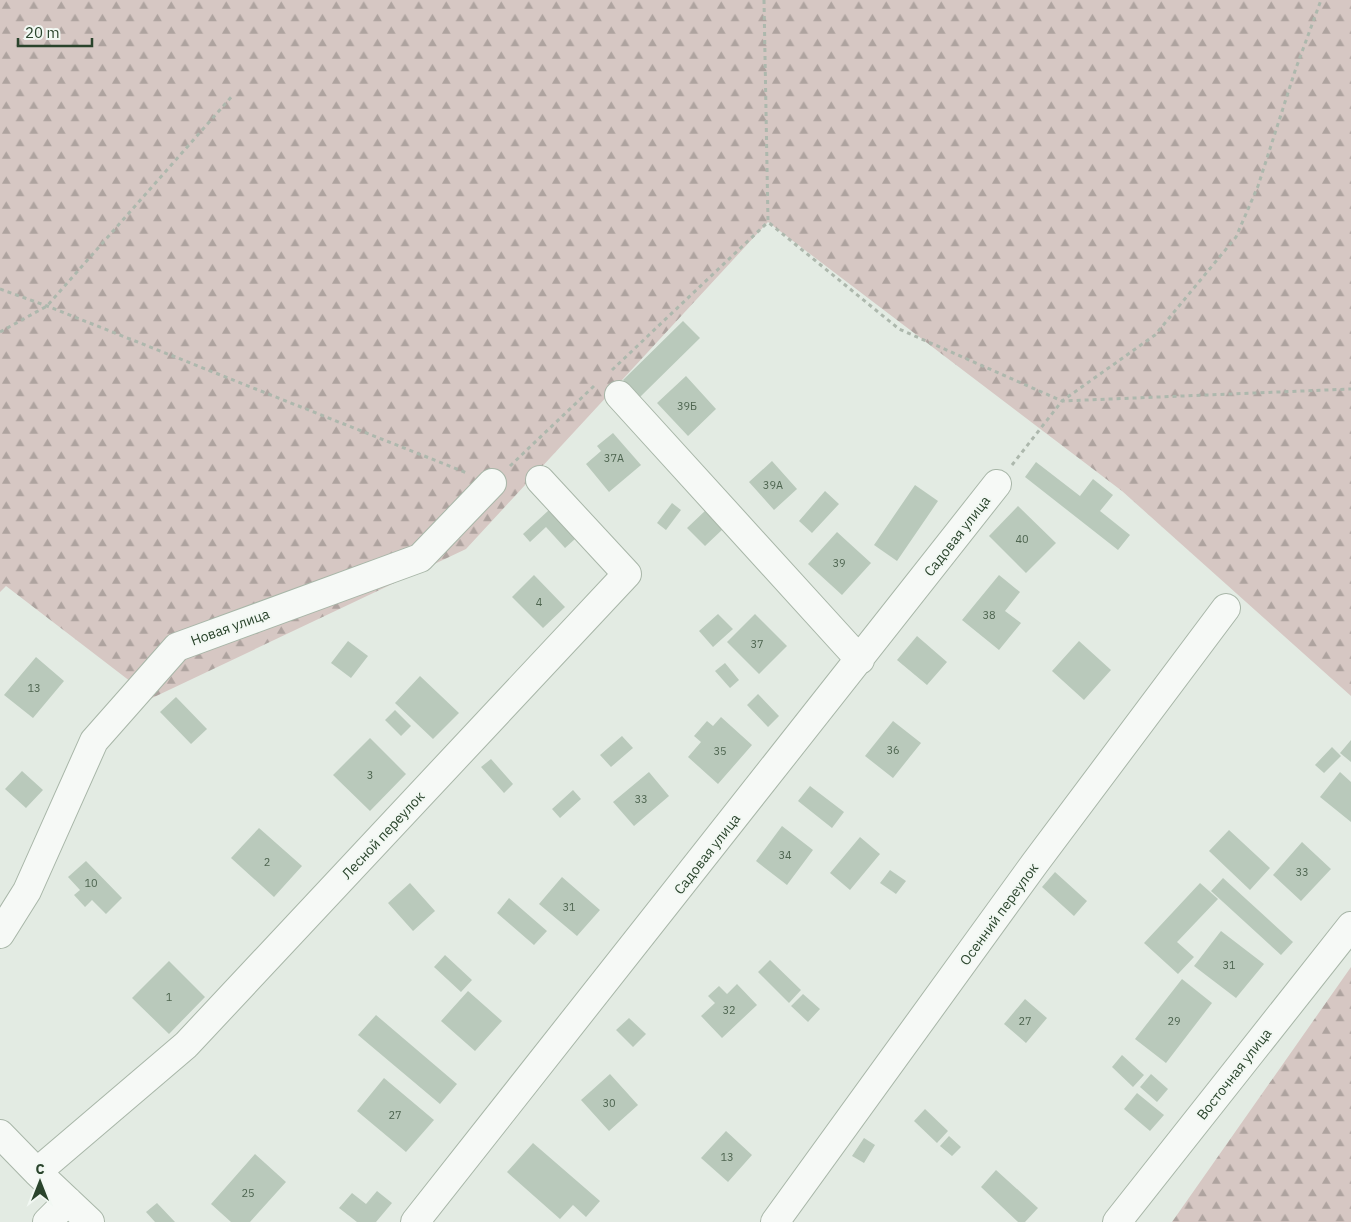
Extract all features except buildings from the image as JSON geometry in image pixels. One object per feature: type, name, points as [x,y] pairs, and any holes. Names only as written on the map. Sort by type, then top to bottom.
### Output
[{"type":"street","points":[[607,385],[860,660]]},
{"type":"street","name":"Лесной переулок","points":[[37,1172],[186,1045],[626,574],[540,480]]},
{"type":"street","name":"Новая улица","points":[[0,934],[27,891],[94,741],[177,647],[420,558],[492,483]]},
{"type":"street","name":"Садовая улица","points":[[415,1222],[997,484]]},
{"type":"street","name":"Осенний переулок","points":[[775,1222],[1035,863],[1226,608]]},
{"type":"street","name":"Восточная улица","points":[[1117,1222],[1351,926]]},
{"type":"street","points":[[0,1134],[90,1222]]},
{"type":"street","points":[[47,1222],[68,1201]]},
{"type":"path","points":[[0,289],[492,483],[607,385],[768,222],[764,0]]},
{"type":"path","points":[[997,484],[1062,401],[1155,335],[1236,237],[1258,186],[1295,70],[1321,0]]},
{"type":"path","points":[[0,332],[47,306],[233,95]]},
{"type":"path","points":[[768,222],[899,329],[1062,401],[1351,389]]},
{"type":"green space","points":[[0,0],[1351,0],[1351,696],[1122,491],[768,222],[466,549],[152,698],[6,586],[0,592]]},
{"type":"green space","points":[[1351,967],[1351,1222],[1172,1222]]}]
